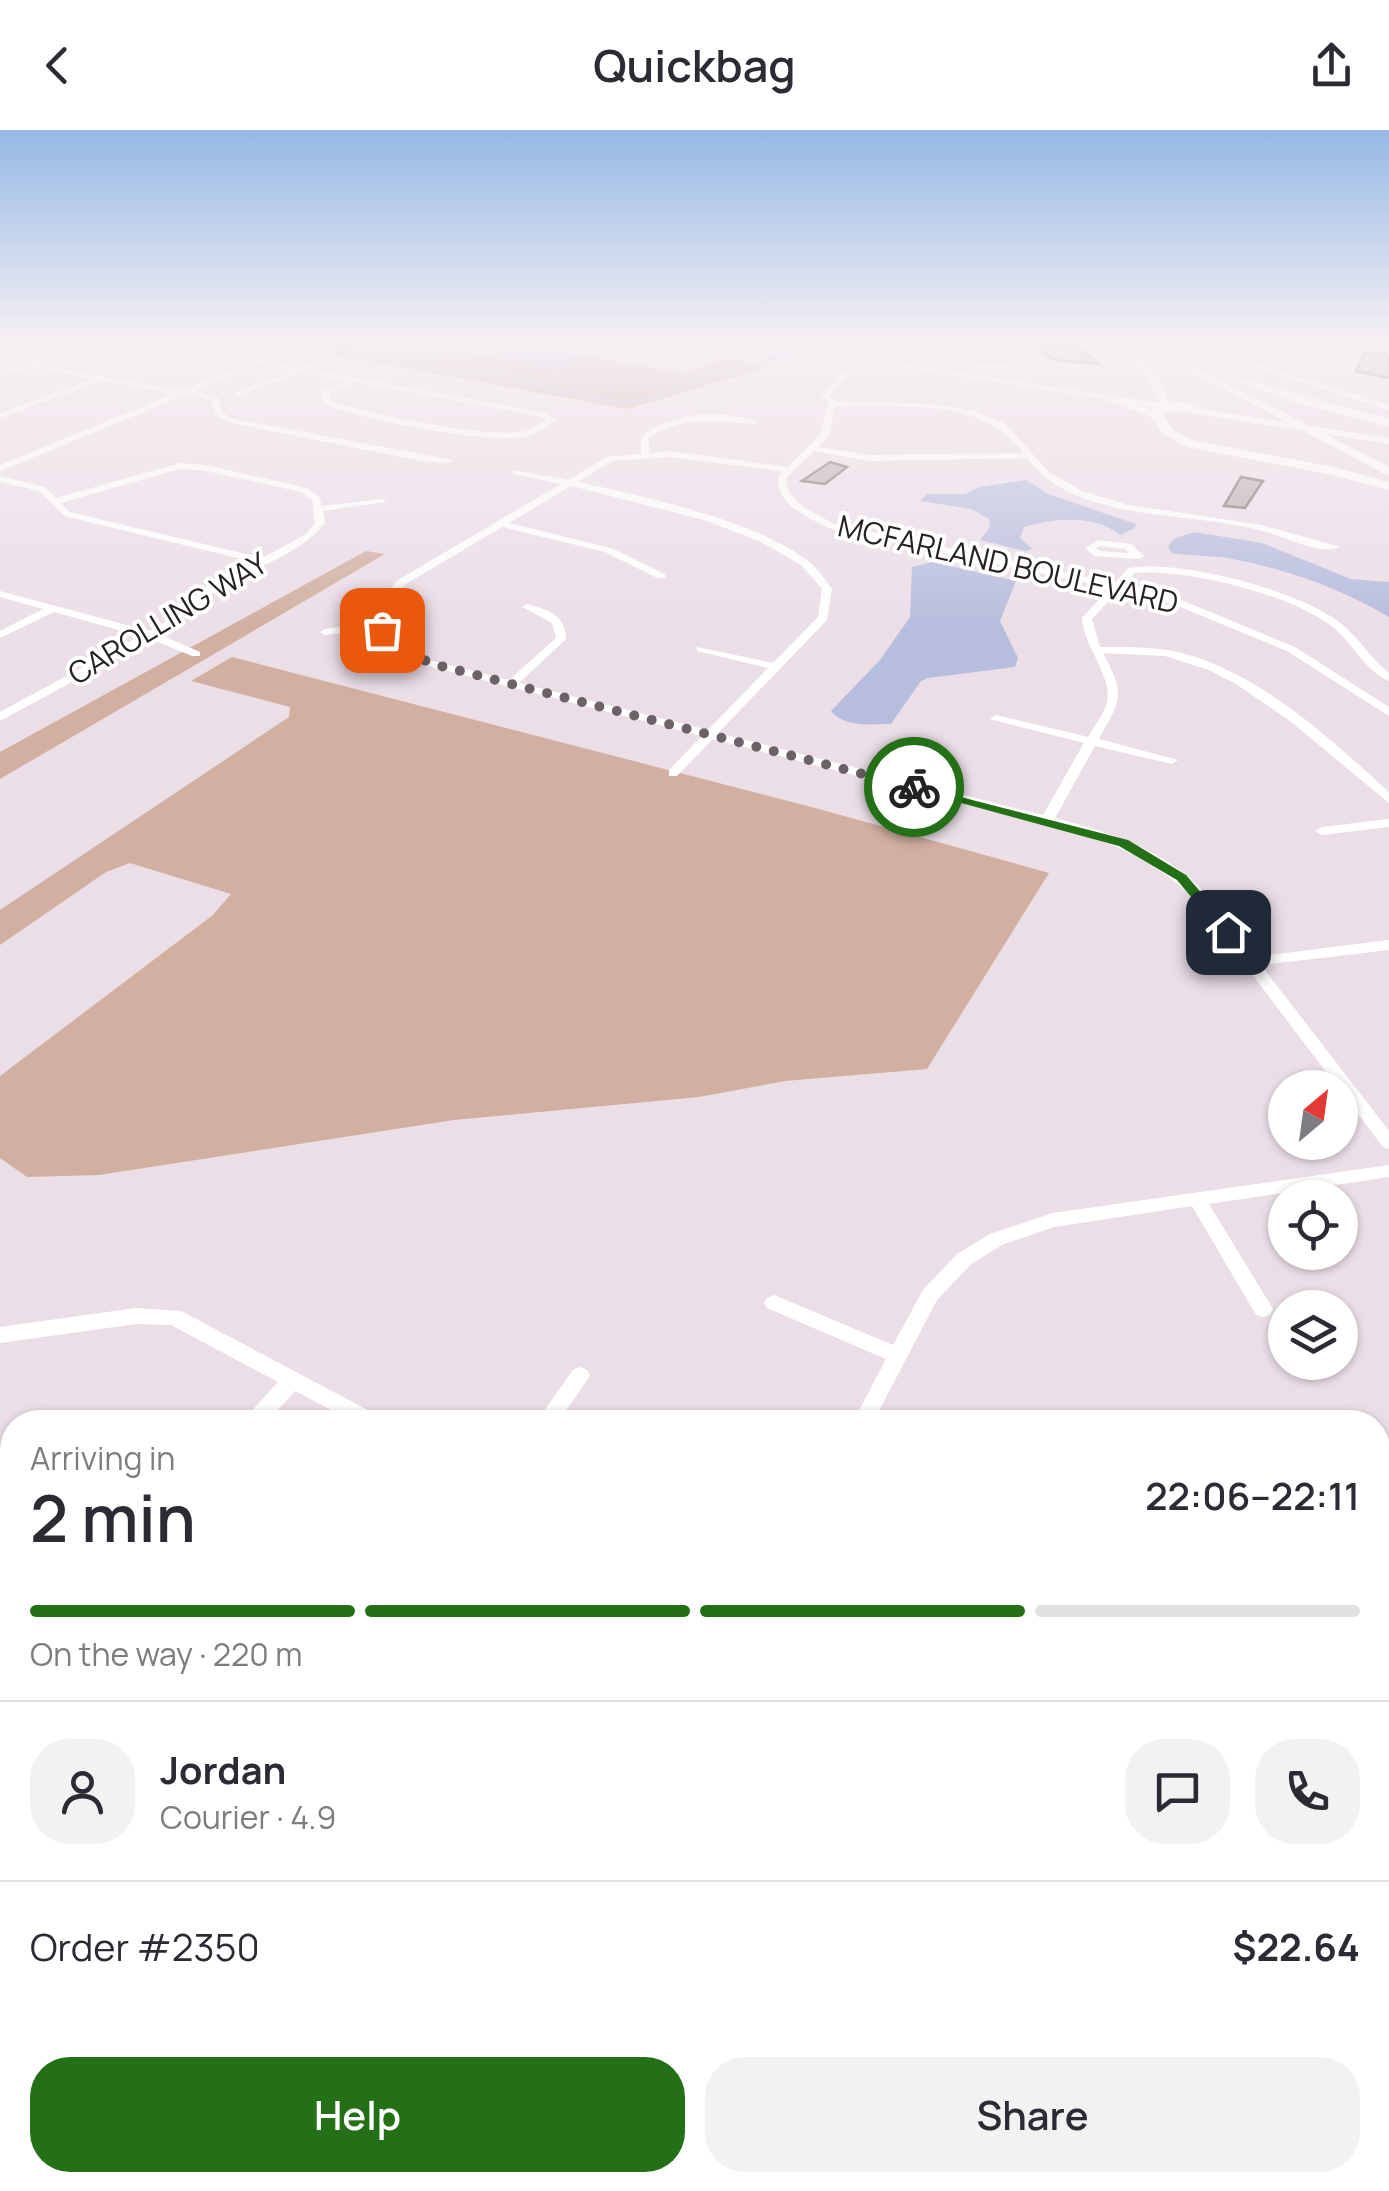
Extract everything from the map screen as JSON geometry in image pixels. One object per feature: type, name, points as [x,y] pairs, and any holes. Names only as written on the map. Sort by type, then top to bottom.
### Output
[{"type":"highway","points":[[1176,436],[1206,448],[1329,470],[1389,486]]},
{"type":"highway","points":[[1320,436],[1389,472]]},
{"type":"highway","points":[[1344,436],[1389,459]]},
{"type":"street","points":[[0,468],[80,436]]},
{"type":"street","points":[[310,436],[449,460]]},
{"type":"street","points":[[646,436],[646,453]]},
{"type":"street","points":[[824,436],[787,468],[646,453],[604,460],[395,587],[380,606],[380,625],[392,643],[414,656],[1104,836],[1158,862],[1200,896],[1389,1143]]},
{"type":"street","points":[[1016,436],[1054,480],[1094,497],[1264,528],[1311,546],[1334,547]]},
{"type":"street","points":[[812,448],[874,458],[1030,455]]},
{"type":"street","points":[[53,502],[104,491],[157,470],[190,466],[297,488],[315,498],[318,509],[382,502]]},
{"type":"street","name":"MCFARLAND BOULEVARD","points":[[787,468],[781,483],[788,499],[802,512],[831,526],[1115,585],[1178,602],[1246,628],[1317,664],[1389,712]]},
{"type":"street","points":[[516,472],[698,514],[802,560],[818,571],[831,591],[828,611],[673,773]]},
{"type":"street","points":[[0,478],[40,488],[67,514],[262,561]]},
{"type":"street","name":"CAROLLING WAY","points":[[0,716],[150,635],[179,618],[206,592],[316,531],[320,524],[318,509]]},
{"type":"street","points":[[498,524],[608,550],[661,576]]},
{"type":"street","points":[[1046,820],[1114,698],[1111,680],[1088,631],[1087,618],[1115,585],[1142,562],[1278,596],[1335,624],[1365,660],[1389,678]]},
{"type":"street","points":[[0,594],[150,635],[196,654]]},
{"type":"street","points":[[511,684],[562,639],[556,620],[527,607]]},
{"type":"street","points":[[0,635],[53,608]]},
{"type":"street","points":[[325,632],[380,625]]},
{"type":"street","points":[[701,650],[776,667]]},
{"type":"street","points":[[1096,650],[1156,652],[1218,670],[1334,752],[1389,798]]},
{"type":"street","points":[[996,719],[1172,760]]},
{"type":"street","points":[[1322,831],[1389,823]]},
{"type":"street","points":[[1251,962],[1389,946]]},
{"type":"street","points":[[869,1410],[934,1289],[964,1259],[997,1239],[1054,1220],[1389,1171]]},
{"type":"street","points":[[1196,1199],[1263,1309]]},
{"type":"street","points":[[774,1303],[896,1356]]},
{"type":"street","points":[[0,1335],[136,1316],[174,1317],[349,1410]]},
{"type":"street","points":[[555,1410],[580,1376]]},
{"type":"street","points":[[265,1410],[293,1380]]},
{"type":"shaded area","points":[[366,551],[385,554],[0,779],[0,752]]},
{"type":"shaded area","points":[[232,657],[819,809],[1049,873],[927,1069],[785,1081],[699,1097],[454,1120],[99,1175],[27,1177],[0,1158],[0,1076],[213,915],[231,894],[130,863],[106,872],[0,945],[0,910],[289,717],[290,707],[191,681]]},
{"type":"water","points":[[1026,480],[1048,494],[1136,524],[1135,528],[1120,535],[1086,521],[1035,524],[1024,527],[1020,538],[1033,549],[1025,551],[980,540],[990,527],[989,519],[971,509],[920,501],[927,494],[965,494],[980,487]]},
{"type":"water","points":[[1194,532],[1262,543],[1351,579],[1389,582],[1389,617],[1290,573],[1227,558],[1172,553],[1168,547],[1173,539]]},
{"type":"water","points":[[933,562],[1016,581],[1000,621],[1018,658],[1015,667],[921,681],[891,724],[843,720],[831,711],[880,660],[910,617],[912,567]]},
{"type":"building","points":[[830,462],[847,467],[825,484],[802,481]]},
{"type":"building","points":[[1241,477],[1263,481],[1245,508],[1224,506]]},
{"type":"way so far","points":[[382,630],[408,654],[437,665],[914,787]]},
{"type":"route","points":[[914,787],[1123,843],[1181,878],[1206,902],[1228,932]]}]
